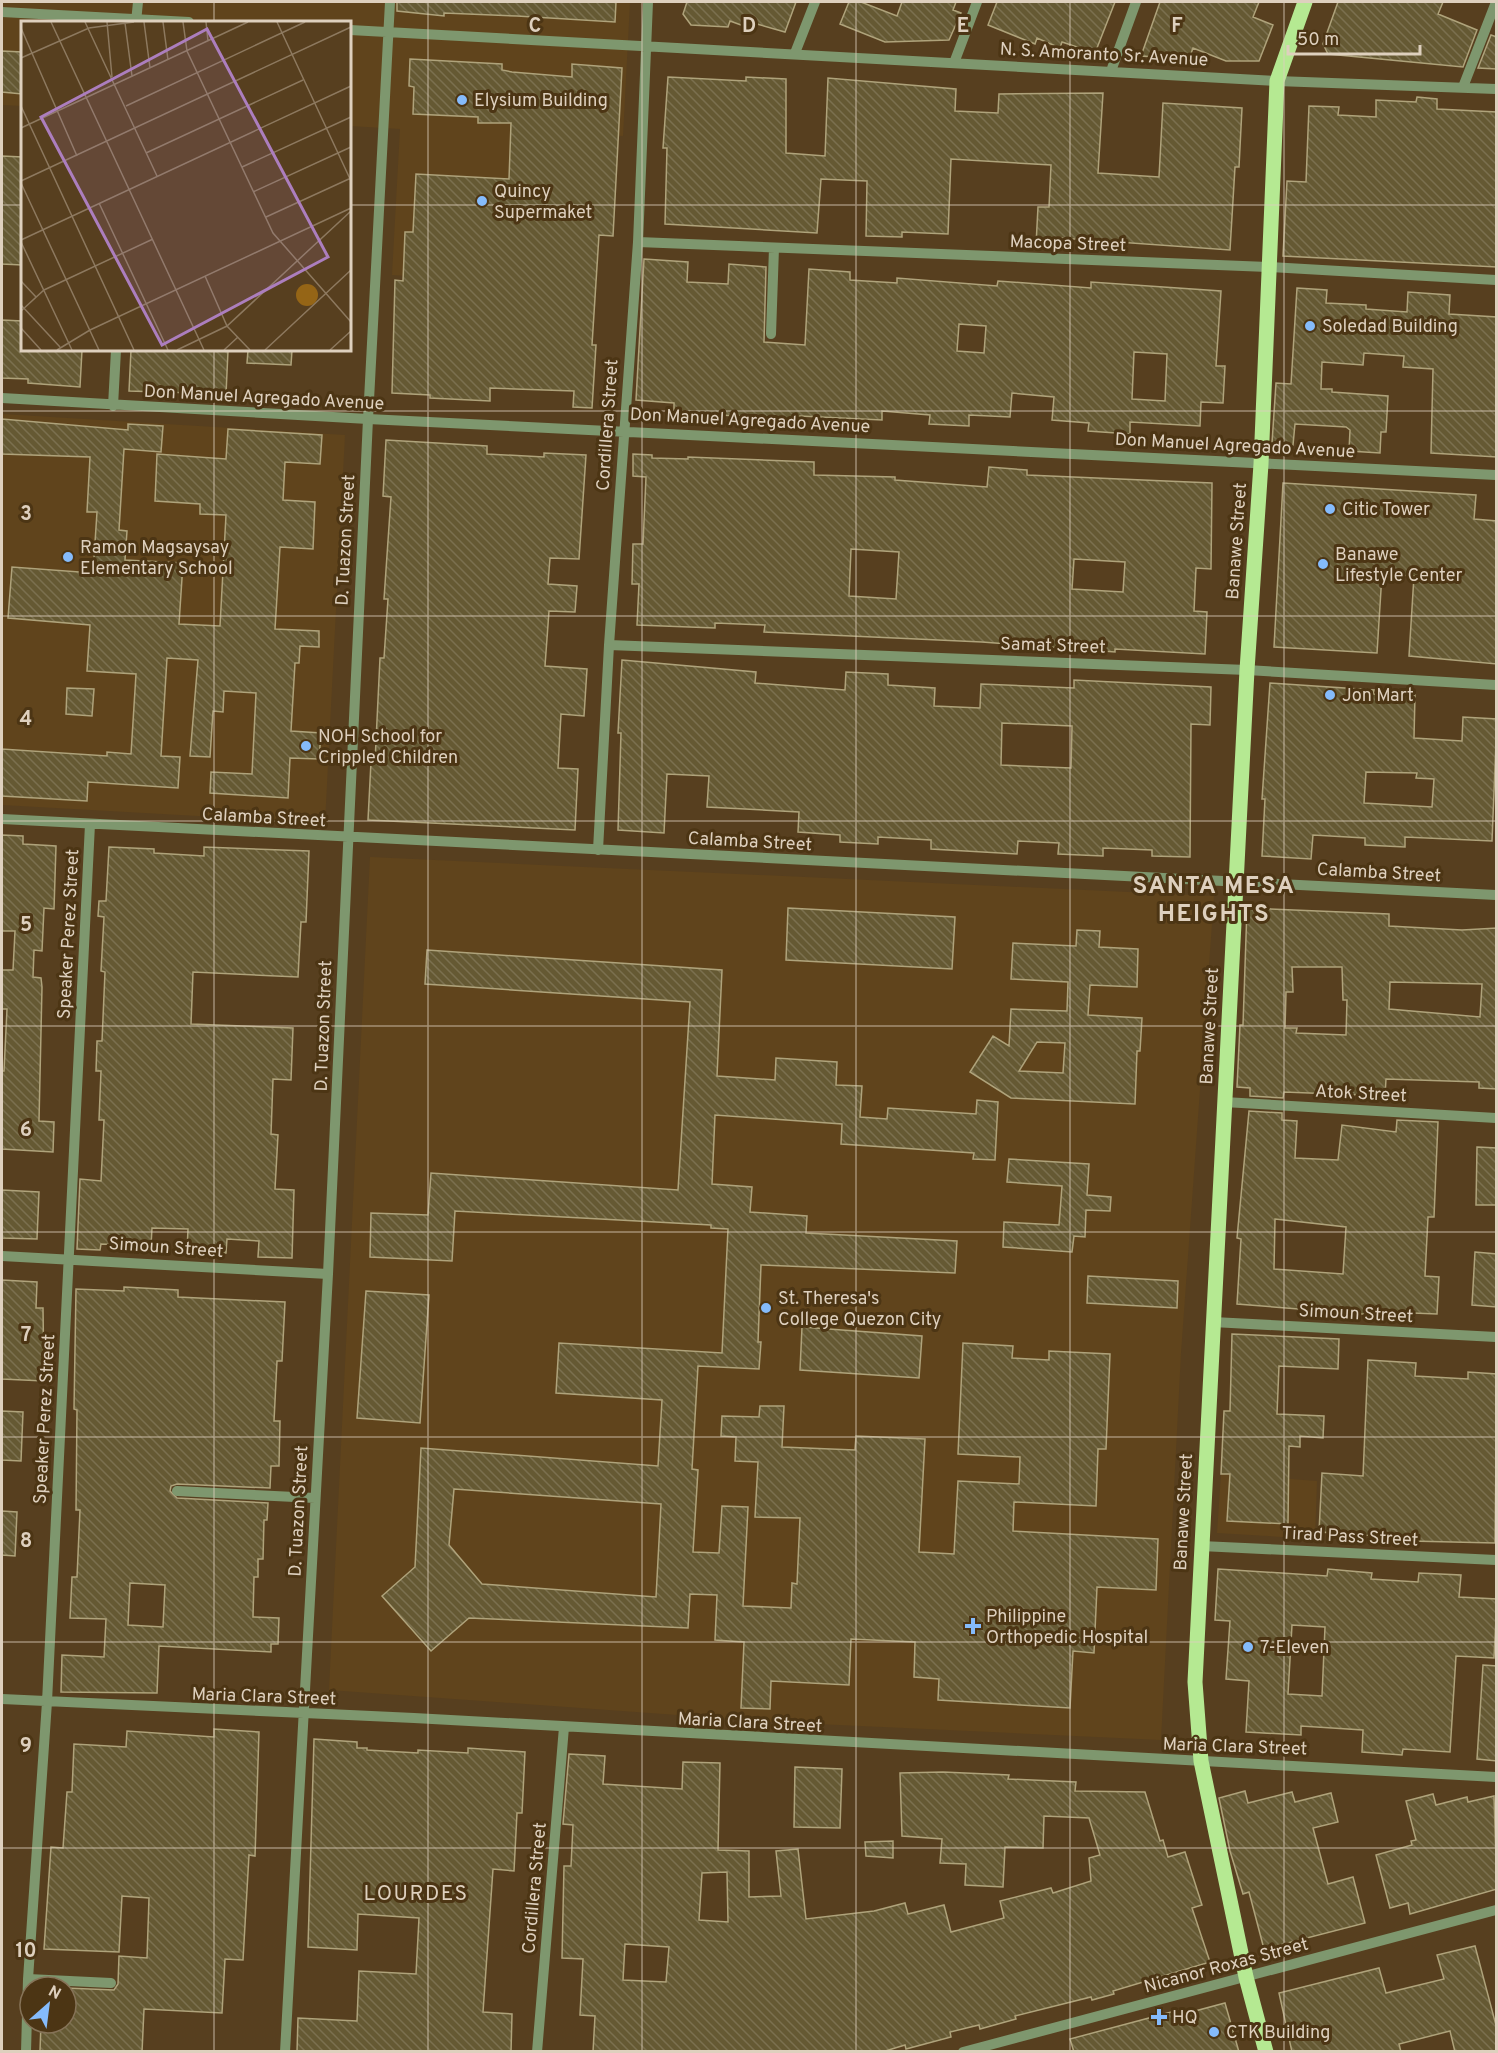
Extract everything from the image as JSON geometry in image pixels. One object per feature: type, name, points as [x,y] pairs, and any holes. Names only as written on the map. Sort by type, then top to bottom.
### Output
[{"type":"main road","name":"Banawe Street","points":[[1266,2052],[1246,1977],[1201,1761],[1195,1682],[1224,1102],[1238,881],[1247,670],[1261,464],[1277,81],[1305,2]]},
{"type":"street","points":[[2,12],[136,21],[138,2]]},
{"type":"street","name":"D. Tuazon Street","points":[[285,2052],[328,1274],[347,838],[390,2]]},
{"type":"street","name":"Cordillera Street","points":[[598,850],[623,430],[638,242],[644,47],[648,2]]},
{"type":"street","points":[[795,53],[815,2]]},
{"type":"street","points":[[954,63],[977,2]]},
{"type":"street","points":[[1111,71],[1136,2]]},
{"type":"street","points":[[1463,87],[1496,2]]},
{"type":"street","name":"N. S. Amoranto Sr. Avenue","points":[[351,30],[1277,81],[1497,89]]},
{"type":"street","name":"Macopa Street","points":[[638,242],[1268,267],[1497,280]]},
{"type":"street","points":[[771,334],[774,248]]},
{"type":"street","points":[[113,406],[116,351]]},
{"type":"street","name":"Don Manuel Agregado Avenue","points":[[2,398],[368,420],[623,430],[1497,475]]},
{"type":"street","name":"Samat Street","points":[[609,645],[1247,670],[1497,685]]},
{"type":"street","name":"Calamba Street","points":[[2,819],[1497,895]]},
{"type":"street","name":"Speaker Perez Street","points":[[28,1975],[47,1702],[90,824]]},
{"type":"street","name":"Atok Street","points":[[1224,1102],[1497,1118]]},
{"type":"street","name":"Simoun Street","points":[[2,1256],[328,1274]]},
{"type":"street","name":"Simoun Street","points":[[1214,1322],[1497,1337]]},
{"type":"street","points":[[177,1491],[315,1498]]},
{"type":"street","name":"Tirad Pass Street","points":[[1201,1546],[1497,1560]]},
{"type":"street","name":"Maria Clara Street","points":[[2,1699],[1497,1778]]},
{"type":"street","name":"Cordillera Street","points":[[537,2052],[564,1727]]},
{"type":"street","name":"Nicanor Roxas Street","points":[[963,2052],[1497,1910]]},
{"type":"street","points":[[78,1981],[111,1983]]},
{"type":"street","name":"Speaker Perez Street","points":[[26,2035],[26,2052]]},
{"type":"shaded area","points":[[2,2],[630,2],[623,136],[511,130],[503,282],[392,275],[400,129],[351,126],[351,21],[21,21],[21,106],[2,105]]},
{"type":"shaded area","points":[[2,414],[345,435],[325,823],[2,805]]},
{"type":"shaded area","name":"St. Theresa's College Quezon City","points":[[370,857],[1214,896],[1181,1353],[1161,1740],[774,1722],[329,1690]]},
{"type":"shaded area","points":[[1221,1474],[1317,1481],[1315,1539],[1217,1533]]},
{"type":"building","points":[[397,2],[616,2],[615,22],[444,13],[444,16],[397,11]]},
{"type":"building","points":[[687,2],[796,2],[785,32],[757,24],[755,30],[730,21],[728,27],[691,25],[683,14]]},
{"type":"building","points":[[849,2],[861,2],[897,16],[902,2],[956,2],[953,10],[961,13],[949,40],[885,42],[840,24]]},
{"type":"building","points":[[997,2],[1115,2],[1095,53],[1062,42],[1060,48],[1037,38],[1035,44],[988,25]]},
{"type":"building","points":[[1160,2],[1259,2],[1253,17],[1273,25],[1259,61],[1226,61],[1193,48],[1189,59],[1141,56]]},
{"type":"building","points":[[1338,2],[1443,2],[1438,14],[1477,30],[1463,67],[1328,54],[1323,44]]},
{"type":"building","points":[[1491,35],[1497,37],[1497,69],[1478,68]]},
{"type":"building","points":[[2,51],[21,52],[21,94],[2,92]]},
{"type":"building","points":[[410,59],[502,64],[502,70],[512,72],[572,77],[572,64],[622,68],[613,236],[599,235],[592,345],[596,345],[592,408],[573,407],[574,391],[490,388],[490,401],[430,398],[430,395],[392,393],[395,280],[403,281],[405,232],[413,232],[416,174],[509,179],[511,123],[478,123],[478,117],[413,114],[414,87],[409,86]]},
{"type":"building","points":[[668,77],[746,81],[746,77],[786,79],[786,153],[825,156],[828,78],[956,89],[955,111],[998,113],[999,94],[1103,93],[1098,173],[1159,177],[1163,103],[1242,108],[1239,167],[1235,167],[1230,250],[1061,238],[1061,247],[1036,245],[1038,207],[1049,207],[1051,165],[951,159],[948,234],[902,232],[902,237],[866,236],[867,181],[821,179],[817,233],[665,224],[667,148],[663,148]]},
{"type":"building","points":[[1417,97],[1437,99],[1437,109],[1497,112],[1497,267],[1283,256],[1287,181],[1306,182],[1309,106],[1339,107],[1338,115],[1376,117],[1376,100],[1416,102]]},
{"type":"building","points":[[2,156],[21,157],[21,265],[2,264]]},
{"type":"building","points":[[644,259],[688,262],[687,282],[728,284],[729,264],[766,267],[764,342],[805,345],[809,269],[850,272],[850,280],[897,283],[897,278],[997,286],[998,281],[1091,288],[1091,282],[1221,291],[1216,366],[1225,366],[1223,403],[1201,402],[1200,426],[1130,422],[1130,434],[1088,431],[1089,423],[1052,420],[1054,397],[1012,393],[1010,417],[969,415],[969,426],[929,424],[930,415],[882,411],[882,420],[800,416],[800,420],[674,412],[674,403],[636,400]],"holes":[[[959,324],[986,326],[984,353],[957,351]],[[1134,352],[1167,354],[1165,401],[1132,399]]]},
{"type":"building","points":[[1297,288],[1327,290],[1326,303],[1366,305],[1366,309],[1407,312],[1408,292],[1450,295],[1449,314],[1497,317],[1497,457],[1431,453],[1433,369],[1403,367],[1404,356],[1364,353],[1363,365],[1322,362],[1321,389],[1332,389],[1332,392],[1388,396],[1386,432],[1381,432],[1380,453],[1349,451],[1350,430],[1346,427],[1295,424],[1293,445],[1272,443],[1276,383],[1291,384]]},
{"type":"building","points":[[2,320],[21,321],[21,351],[82,351],[80,387],[28,383],[28,379],[2,378]]},
{"type":"building","points":[[131,351],[228,351],[226,394],[129,391]]},
{"type":"building","points":[[248,351],[292,351],[291,365],[247,363]]},
{"type":"building","points":[[2,419],[128,430],[128,424],[163,426],[161,452],[124,449],[119,530],[127,531],[125,560],[183,563],[179,624],[220,626],[226,515],[200,514],[200,504],[155,501],[157,454],[226,459],[228,429],[322,435],[320,464],[285,462],[283,500],[315,502],[313,549],[280,547],[275,629],[319,631],[319,647],[300,646],[299,663],[295,663],[291,731],[321,733],[319,759],[290,758],[288,798],[210,793],[211,772],[252,774],[256,693],[224,691],[223,712],[213,711],[210,757],[190,756],[198,660],[167,658],[161,756],[180,757],[178,788],[88,782],[87,801],[2,796],[2,749],[107,756],[107,752],[131,754],[136,674],[87,671],[90,625],[8,618],[12,567],[93,573],[97,512],[87,512],[90,457],[2,454]]},
{"type":"building","points":[[386,440],[487,446],[487,454],[544,457],[544,453],[586,455],[579,559],[550,558],[548,584],[577,586],[575,612],[549,611],[545,666],[587,669],[584,716],[561,714],[558,768],[578,769],[575,830],[368,820],[371,762],[375,762],[380,658],[384,658],[388,599],[384,599],[391,497],[383,496]]},
{"type":"building","points":[[633,454],[652,455],[652,458],[688,459],[688,457],[814,462],[814,475],[895,477],[895,480],[987,487],[989,467],[1027,470],[1027,475],[1212,483],[1211,569],[1196,568],[1194,611],[1207,612],[1205,654],[1115,649],[1115,652],[982,642],[764,632],[765,625],[715,623],[715,628],[637,625],[639,584],[632,584],[633,544],[643,544],[646,477],[633,476]],"holes":[[[851,549],[899,552],[896,599],[849,596]],[[1074,559],[1125,562],[1123,592],[1072,589]]]},
{"type":"building","points":[[1283,483],[1476,495],[1474,519],[1497,521],[1497,664],[1409,656],[1414,576],[1382,574],[1377,653],[1274,647]]},
{"type":"building","points":[[622,660],[756,672],[755,683],[845,690],[846,672],[888,674],[888,685],[935,688],[934,706],[980,708],[981,684],[1074,688],[1074,680],[1211,687],[1210,725],[1191,724],[1190,857],[1152,856],[1152,850],[1103,848],[1103,856],[1058,854],[1059,843],[1018,841],[1017,854],[931,849],[931,840],[878,837],[878,844],[840,842],[840,835],[798,832],[799,812],[707,807],[709,776],[667,774],[664,833],[618,830],[621,733],[618,733]],"holes":[[[1002,723],[1072,726],[1071,768],[1001,765]]]},
{"type":"building","points":[[1270,683],[1374,690],[1373,694],[1415,695],[1414,738],[1462,741],[1463,717],[1497,719],[1492,841],[1405,837],[1405,847],[1365,845],[1365,838],[1313,835],[1311,859],[1262,856],[1265,799],[1262,799]],"holes":[[[1366,772],[1417,773],[1416,778],[1434,779],[1432,807],[1364,803]]]},
{"type":"building","points":[[67,688],[94,689],[92,716],[66,714]]},
{"type":"building","points":[[2,835],[23,836],[23,844],[56,846],[54,909],[44,908],[42,951],[34,950],[33,977],[41,978],[42,987],[39,1121],[54,1122],[53,1152],[2,1149],[2,1071],[4,1071],[7,1009],[2,1009],[2,970],[13,970],[15,931],[2,931]]},
{"type":"building","points":[[109,847],[154,849],[154,853],[204,856],[204,847],[309,851],[306,922],[301,922],[298,977],[193,972],[191,1024],[293,1028],[291,1080],[273,1079],[271,1134],[278,1135],[275,1189],[294,1190],[292,1258],[258,1257],[259,1241],[227,1239],[226,1253],[187,1251],[188,1229],[152,1228],[151,1246],[101,1244],[100,1250],[77,1249],[80,1179],[101,1181],[104,1120],[99,1120],[101,1071],[96,1071],[97,1041],[102,1041],[105,972],[101,971],[104,917],[98,916],[99,901],[106,901]]},
{"type":"building","points":[[788,908],[955,917],[952,969],[786,960]]},
{"type":"building","points":[[1247,908],[1389,914],[1389,926],[1462,930],[1497,928],[1497,1089],[1479,1088],[1479,1082],[1386,1079],[1385,1096],[1284,1092],[1283,1098],[1250,1096],[1250,1088],[1237,1087],[1240,1025],[1243,1025]],"holes":[[[1292,967],[1342,967],[1343,1000],[1347,1000],[1346,1035],[1296,1033],[1297,1028],[1285,1028],[1286,992],[1293,992]],[[1390,982],[1482,984],[1480,1017],[1389,1009]]]},
{"type":"building","points":[[1077,930],[1100,931],[1099,947],[1138,949],[1137,987],[1090,985],[1088,1015],[1142,1018],[1140,1051],[1137,1051],[1135,1104],[1011,1098],[970,1072],[993,1036],[1009,1046],[1011,1009],[1067,1011],[1068,982],[1011,979],[1013,943],[1076,946]],"holes":[[[1037,1042],[1065,1043],[1063,1073],[1019,1071]]]},
{"type":"building","points":[[427,950],[722,970],[717,1076],[775,1080],[776,1058],[837,1062],[836,1085],[862,1086],[860,1117],[887,1119],[888,1108],[976,1114],[977,1100],[998,1102],[995,1160],[973,1159],[974,1153],[841,1144],[842,1124],[715,1115],[712,1184],[752,1187],[750,1212],[807,1216],[806,1233],[957,1241],[955,1273],[761,1265],[759,1369],[698,1366],[692,1469],[698,1470],[693,1552],[719,1553],[722,1506],[748,1507],[743,1606],[791,1608],[792,1583],[797,1584],[800,1518],[755,1517],[758,1462],[735,1461],[736,1437],[721,1436],[722,1416],[759,1417],[760,1406],[784,1406],[782,1447],[855,1450],[856,1436],[925,1439],[919,1552],[954,1554],[958,1481],[1019,1484],[1020,1457],[958,1454],[963,1343],[1013,1346],[1012,1358],[1049,1360],[1049,1351],[1110,1354],[1106,1449],[1098,1449],[1096,1506],[1014,1502],[1013,1531],[1158,1539],[1156,1590],[1097,1587],[1094,1653],[1073,1651],[1070,1708],[938,1700],[939,1679],[914,1677],[915,1642],[851,1639],[849,1685],[771,1681],[770,1709],[741,1708],[744,1642],[715,1640],[717,1595],[690,1594],[688,1628],[469,1618],[431,1651],[382,1596],[415,1567],[421,1448],[658,1466],[662,1400],[556,1393],[559,1343],[722,1353],[728,1229],[711,1228],[711,1225],[455,1211],[452,1261],[370,1257],[371,1213],[428,1215],[431,1173],[678,1190],[690,1002],[425,984]],"holes":[[[454,1489],[661,1504],[656,1597],[482,1584],[449,1545]]]},
{"type":"building","points":[[1249,1111],[1282,1113],[1282,1120],[1297,1121],[1295,1158],[1338,1160],[1342,1125],[1396,1132],[1397,1120],[1438,1122],[1434,1217],[1428,1217],[1425,1276],[1439,1277],[1437,1314],[1387,1312],[1387,1316],[1237,1304],[1241,1239],[1237,1238]],"holes":[[[1275,1219],[1346,1227],[1343,1274],[1274,1269]]]},
{"type":"building","points":[[1477,1147],[1497,1148],[1497,1205],[1476,1205]]},
{"type":"building","points":[[1009,1159],[1089,1164],[1087,1195],[1111,1197],[1110,1211],[1086,1210],[1085,1237],[1074,1236],[1072,1252],[1003,1247],[1004,1222],[1059,1225],[1062,1186],[1007,1182]]},
{"type":"building","points":[[2,1190],[39,1192],[37,1239],[2,1238]]},
{"type":"building","points":[[1475,1252],[1497,1254],[1497,1307],[1472,1305]]},
{"type":"building","points":[[1088,1276],[1178,1281],[1177,1308],[1087,1303]]},
{"type":"building","points":[[2,1280],[37,1282],[36,1308],[43,1308],[44,1381],[2,1379]]},
{"type":"building","points":[[124,1287],[178,1290],[178,1297],[285,1302],[282,1361],[277,1361],[274,1421],[280,1421],[279,1466],[271,1466],[270,1488],[177,1484],[171,1486],[170,1491],[177,1498],[268,1503],[267,1520],[264,1520],[263,1559],[258,1559],[258,1577],[254,1577],[253,1617],[279,1618],[278,1644],[271,1644],[271,1652],[159,1646],[157,1693],[61,1692],[62,1655],[104,1657],[106,1619],[70,1618],[72,1577],[77,1577],[80,1510],[76,1510],[77,1410],[74,1409],[76,1289],[124,1291]],"holes":[[[130,1583],[165,1585],[163,1627],[128,1625]]]},
{"type":"building","points":[[366,1291],[429,1295],[420,1423],[357,1418]]},
{"type":"building","points":[[802,1327],[922,1336],[919,1378],[800,1370]]},
{"type":"building","points":[[1232,1334],[1339,1339],[1338,1369],[1279,1366],[1277,1414],[1324,1416],[1323,1438],[1300,1436],[1300,1447],[1289,1446],[1288,1524],[1227,1521],[1230,1474],[1221,1474],[1224,1411],[1230,1411]]},
{"type":"building","points":[[1368,1360],[1416,1363],[1415,1376],[1468,1379],[1468,1372],[1497,1374],[1495,1543],[1410,1541],[1410,1538],[1319,1532],[1322,1473],[1363,1476]]},
{"type":"building","points":[[2,1411],[23,1412],[21,1461],[2,1460]]},
{"type":"building","points":[[2,1511],[17,1512],[15,1556],[2,1555]]},
{"type":"building","points":[[1218,1569],[1327,1576],[1328,1569],[1372,1573],[1371,1579],[1418,1582],[1419,1573],[1461,1575],[1459,1597],[1497,1599],[1494,1658],[1456,1656],[1450,1752],[1403,1749],[1402,1755],[1362,1752],[1363,1730],[1301,1726],[1301,1735],[1246,1732],[1249,1681],[1226,1679],[1230,1621],[1215,1620]],"holes":[[[1292,1625],[1325,1627],[1322,1696],[1288,1694]]]},
{"type":"building","points":[[1483,1665],[1497,1666],[1497,1761],[1477,1759]]},
{"type":"building","points":[[214,1729],[259,1732],[255,1856],[249,1855],[243,1960],[225,1959],[222,2013],[144,2009],[142,2052],[40,2051],[41,2035],[78,2035],[78,1988],[114,1990],[118,1984],[119,1956],[147,1958],[149,1898],[122,1896],[119,1952],[44,1949],[51,1847],[63,1848],[67,1792],[72,1792],[74,1744],[126,1747],[127,1731],[214,1737]]},
{"type":"building","points":[[314,1739],[357,1742],[357,1748],[367,1748],[367,1750],[468,1753],[468,1748],[525,1752],[522,1813],[517,1813],[514,1871],[493,1869],[483,2012],[512,2014],[511,2052],[297,2052],[298,2018],[357,2021],[359,1971],[416,1974],[419,1918],[358,1914],[357,1950],[308,1947]]},
{"type":"building","points":[[569,1754],[605,1756],[603,1784],[682,1789],[683,1762],[720,1763],[718,1850],[749,1851],[749,1897],[781,1896],[776,1851],[798,1849],[806,1919],[874,1911],[905,1903],[908,1914],[944,1905],[951,1932],[1004,1918],[1000,1901],[1051,1888],[1053,1893],[1091,1881],[1089,1858],[1100,1855],[1089,1818],[1044,1816],[1043,1848],[1005,1847],[1003,1887],[965,1885],[966,1864],[940,1863],[942,1839],[902,1836],[900,1773],[1009,1775],[1008,1779],[1076,1782],[1075,1791],[1145,1792],[1160,1841],[1163,1840],[1168,1857],[1185,1852],[1202,1905],[1192,1908],[1210,1962],[1113,1991],[1114,1994],[1092,2000],[1091,1997],[1015,2016],[1016,2019],[980,2029],[979,2025],[950,2032],[951,2037],[906,2049],[905,2045],[882,2052],[593,2052],[595,2016],[580,2015],[583,1959],[562,1958],[564,1866],[571,1866],[573,1825],[563,1824]],"holes":[[[727,1872],[728,1922],[699,1920],[702,1873]],[[625,1944],[669,1947],[666,1982],[623,1980]]]},
{"type":"building","points":[[795,1767],[842,1769],[840,1828],[794,1827]]},
{"type":"building","points":[[1245,1791],[1248,1803],[1292,1792],[1295,1802],[1331,1793],[1338,1822],[1313,1828],[1328,1884],[1353,1877],[1365,1923],[1264,1949],[1249,1892],[1243,1894],[1230,1851],[1219,1798]]},
{"type":"building","points":[[1433,1794],[1436,1805],[1467,1797],[1468,1802],[1494,1796],[1497,1889],[1410,1914],[1408,1903],[1390,1908],[1376,1855],[1412,1845],[1411,1841],[1416,1840],[1406,1801]]},
{"type":"building","points":[[893,1841],[893,1858],[866,1856],[865,1842]]},
{"type":"building","points":[[1475,1946],[1497,2029],[1497,2052],[1455,2052],[1450,2031],[1399,2044],[1401,2052],[1292,2052],[1279,1993],[1379,1968],[1386,1993],[1444,1979],[1437,1955]]},
{"type":"building","points":[[1225,2003],[1239,2052],[1074,2052],[1070,2039],[1179,2010],[1180,2015]]},
{"type":"place","name":"Elysium Building","points":[[462,100]]},
{"type":"place","name":"Quincy Supermaket","points":[[482,201]]},
{"type":"place","name":"Soledad Building","points":[[1310,326]]},
{"type":"place","name":"Citic Tower","points":[[1330,509]]},
{"type":"place","name":"Ramon Magsaysay Elementary School","points":[[68,557]]},
{"type":"place","name":"Banawe Lifestyle Center","points":[[1323,564]]},
{"type":"place","name":"Jon Mart","points":[[1330,695]]},
{"type":"place","name":"NOH School for Crippled Children","points":[[306,746]]},
{"type":"place","name":"St. Theresa's College Quezon City","points":[[766,1308]]},
{"type":"place","name":"Philippine Orthopedic Hospital","points":[[973,1626]]},
{"type":"place","name":"7-Eleven","points":[[1248,1647]]},
{"type":"place","name":"HQ","points":[[1159,2017]]},
{"type":"place","name":"CTK Building","points":[[1214,2032]]},
{"type":"district","name":"SANTA MESA HEIGHTS","points":[[1214,899]]},
{"type":"district","name":"LOURDES","points":[[416,1893]]}]
